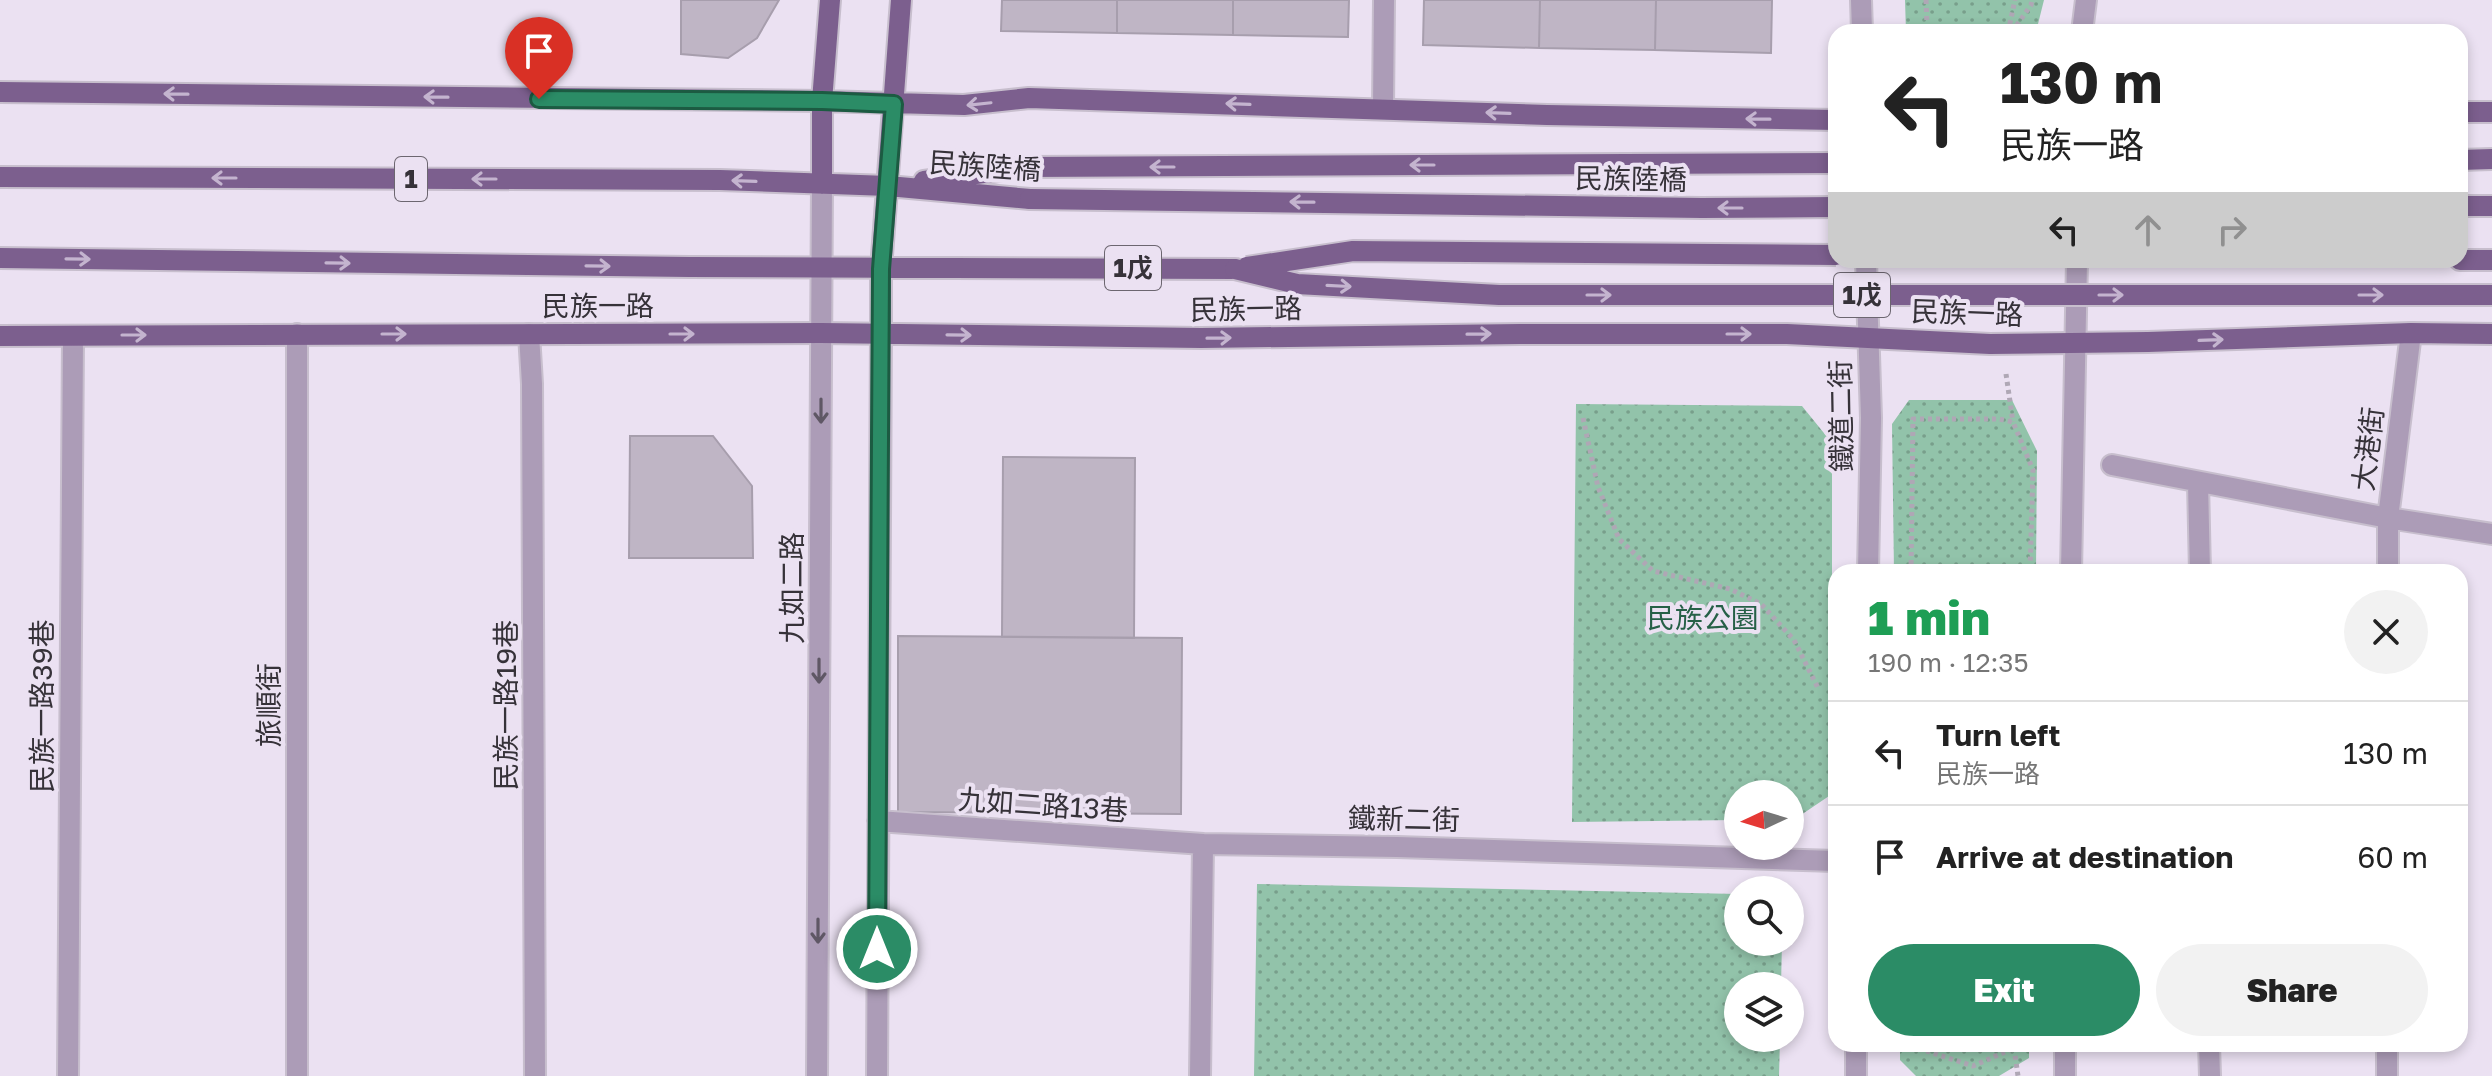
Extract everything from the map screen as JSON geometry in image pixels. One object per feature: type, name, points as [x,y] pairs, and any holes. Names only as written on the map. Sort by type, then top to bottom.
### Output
[{"type":"main road","name":"九如二路","points":[[822,184],[822,101],[830,0]]},
{"type":"main road","points":[[881,334],[881,269],[901,0]]},
{"type":"main road","points":[[0,92],[964,105],[1029,98],[1547,115],[1828,120]]},
{"type":"main road","points":[[2468,112],[2492,112]]},
{"type":"main road","points":[[2468,160],[2492,159]]},
{"type":"main road","name":"民族陸橋","points":[[888,186],[1028,167],[1828,163]]},
{"type":"main road","name":"1","points":[[0,177],[720,180],[822,184]]},
{"type":"main road","points":[[822,184],[888,186]]},
{"type":"main road","name":"民族陸橋","points":[[888,186],[1030,199],[1828,207]]},
{"type":"main road","points":[[2468,206],[2492,206]]},
{"type":"main road","points":[[1235,269],[1353,251],[1828,255]]},
{"type":"main road","name":"民族一路","points":[[0,258],[881,269]]},
{"type":"main road","points":[[2468,260],[2492,260]]},
{"type":"main road","name":"1戊","points":[[881,269],[1235,269],[1297,284],[1499,295],[2492,295]]},
{"type":"main road","name":"民族一路","points":[[0,336],[821,333],[1201,338],[1787,334],[1990,344],[2077,344],[2411,333],[2492,334]]},
{"type":"street","points":[[1383,108],[1384,0]]},
{"type":"street","points":[[1861,0],[1862,24]]},
{"type":"street","points":[[2083,24],[2086,0]]},
{"type":"street","name":"九如二路","points":[[817,1076],[822,184]]},
{"type":"street","name":"鐵道二街","points":[[1866,268],[1871,418],[1868,564]]},
{"type":"street","points":[[2071,564],[2077,268]]},
{"type":"street","name":"大港街","points":[[2388,564],[2388,518],[2411,333]]},
{"type":"street","name":"旅順街","points":[[297,334],[297,1076]]},
{"type":"street","name":"民族一路19巷","points":[[529,334],[532,384],[535,1076]]},
{"type":"street","points":[[877,1076],[881,334]]},
{"type":"street","name":"民族一路39巷","points":[[68,1076],[73,336]]},
{"type":"street","points":[[2112,465],[2388,518],[2492,534]]},
{"type":"street","points":[[2198,483],[2200,564]]},
{"type":"street","name":"九如二路13巷","points":[[878,821],[1203,844]]},
{"type":"street","points":[[1200,1076],[1203,844]]},
{"type":"street","name":"鐵新二街","points":[[1203,844],[1412,847],[1828,861]]},
{"type":"street","points":[[1856,1052],[1856,1076]]},
{"type":"street","points":[[2065,1052],[2065,1076]]},
{"type":"street","points":[[2209,1052],[2210,1076]]},
{"type":"street","points":[[2387,1052],[2387,1076]]},
{"type":"path","points":[[1926,0],[1927,24]]},
{"type":"path","points":[[2011,24],[2015,0]]},
{"type":"path","points":[[2016,24],[2032,0]]},
{"type":"path","points":[[1583,418],[1598,487],[1619,539],[1653,571],[1730,589],[1761,604],[1794,640],[1819,690]]},
{"type":"path","points":[[1911,564],[1913,419],[1999,419],[2013,422],[2033,470],[2030,564]]},
{"type":"path","points":[[1934,1052],[1973,1066],[2002,1052]]},
{"type":"path","points":[[2015,1052],[2018,1076]]},
{"type":"green space","points":[[1905,0],[2044,0],[2038,24],[1906,24]]},
{"type":"green space","points":[[1909,400],[2012,400],[2037,451],[2036,564],[1894,564],[1892,424]]},
{"type":"green space","name":"民族公園","points":[[1576,404],[1802,406],[1832,443],[1832,564],[1828,564],[1828,797],[1804,813],[1804,780],[1724,780],[1724,820],[1572,822]]},
{"type":"green space","points":[[1257,884],[1724,894],[1724,956],[1782,956],[1781,972],[1724,972],[1724,1052],[1780,1052],[1779,1076],[1254,1076]]},
{"type":"green space","points":[[1900,1052],[2029,1052],[2029,1058],[1999,1076],[1916,1076],[1900,1060]]},
{"type":"building","points":[[681,0],[779,0],[757,38],[728,58],[681,54]]},
{"type":"building","points":[[1002,0],[1117,0],[1117,33],[1001,31]]},
{"type":"building","points":[[1117,0],[1233,0],[1233,35],[1117,33]]},
{"type":"building","points":[[1233,0],[1349,0],[1348,37],[1233,35]]},
{"type":"building","points":[[1424,0],[1540,0],[1539,48],[1423,45]]},
{"type":"building","points":[[1540,0],[1656,0],[1655,50],[1539,48]]},
{"type":"building","points":[[1656,0],[1772,0],[1771,53],[1655,50]]},
{"type":"building","points":[[630,436],[713,436],[752,486],[753,558],[629,558]]},
{"type":"building","points":[[1003,457],[1135,458],[1134,638],[1002,637]]},
{"type":"building","points":[[898,636],[1182,638],[1181,814],[898,812]]},
{"type":"route","points":[[539,99],[894,104],[881,269],[877,949]]}]
